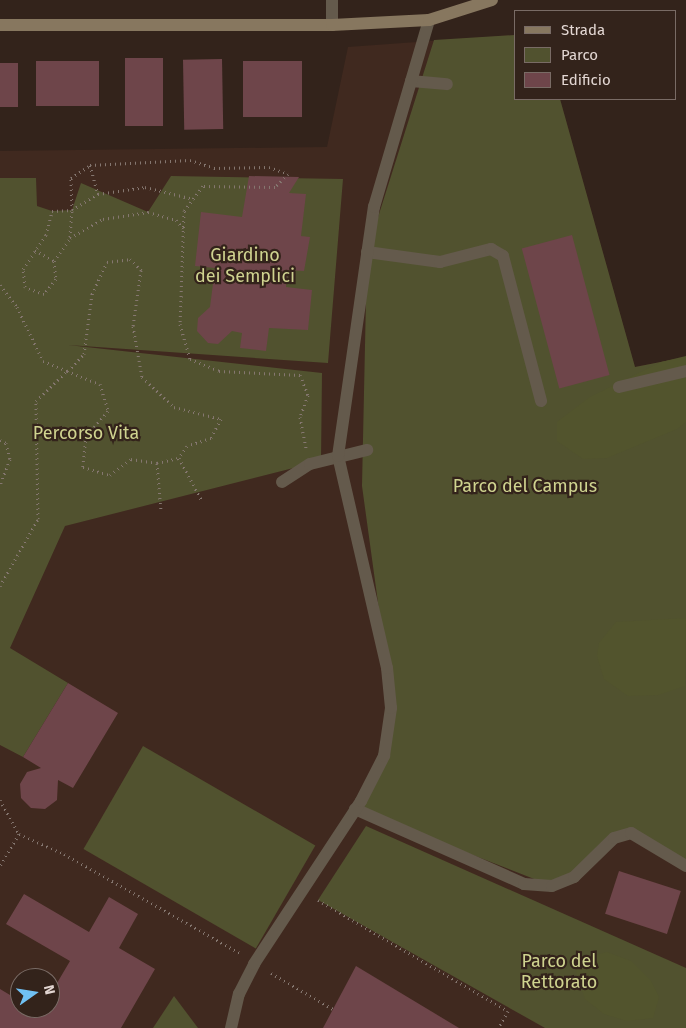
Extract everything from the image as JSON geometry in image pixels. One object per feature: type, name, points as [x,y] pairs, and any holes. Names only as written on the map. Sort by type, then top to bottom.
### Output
[{"type":"street","points":[[332,0],[332,25]]},
{"type":"street","points":[[0,25],[332,25],[429,20],[492,0]]},
{"type":"street","points":[[231,1028],[239,994],[254,964],[355,809],[384,756],[391,708],[387,668],[338,456],[374,207],[429,20]]},
{"type":"street","points":[[411,81],[447,84]]},
{"type":"street","points":[[367,252],[440,262],[491,249],[503,256],[541,401]]},
{"type":"street","points":[[619,386],[686,371]]},
{"type":"street","points":[[282,482],[310,464],[366,450]]},
{"type":"street","points":[[355,809],[524,884],[552,886],[574,877],[614,838],[631,833],[686,866]]},
{"type":"path","points":[[70,238],[72,210],[71,178],[90,165],[190,160],[214,168],[270,168],[288,174],[275,187],[203,186],[184,211],[180,324],[190,359],[219,371],[300,375],[308,395],[300,416],[310,464]]},
{"type":"path","points":[[90,165],[98,194]]},
{"type":"path","points":[[184,229],[176,220],[148,212],[103,219],[70,238],[54,261],[56,279],[44,294],[25,287],[23,269],[46,235],[52,211],[72,210],[98,194],[145,187],[194,199]]},
{"type":"path","points":[[35,250],[54,261]]},
{"type":"path","points":[[0,285],[16,307],[43,361],[67,371],[100,384],[108,411],[86,436],[83,467],[110,475],[130,459],[157,463],[179,458],[187,446],[211,438],[221,419],[174,407],[142,377],[133,326],[141,270],[130,259],[106,262],[92,294],[84,354],[67,371],[36,401],[38,519],[0,586]]},
{"type":"path","points":[[0,440],[6,443],[10,460],[0,485]]},
{"type":"path","points":[[179,458],[202,501]]},
{"type":"path","points":[[157,463],[161,511]]},
{"type":"path","points":[[0,800],[18,834],[64,854],[333,1009]]},
{"type":"path","points":[[0,866],[18,834]]},
{"type":"path","points":[[302,890],[508,1011],[498,1028]]},
{"type":"shaded area","points":[[514,35],[514,100],[560,100],[635,367],[686,357],[686,1028],[0,1028],[0,151],[327,147],[348,47]]},
{"type":"green space","name":"Parco del Campus","points":[[514,35],[514,100],[560,100],[635,367],[686,357],[686,866],[631,833],[552,886],[355,809],[384,756],[387,668],[362,486],[367,252],[434,40]]},
{"type":"green space","points":[[171,176],[343,179],[328,363],[68,345],[322,373],[321,461],[65,526],[10,648],[68,683],[23,757],[0,745],[0,178],[36,178],[37,206],[52,211],[72,210],[81,183],[148,212]]},
{"type":"green space","points":[[686,356],[686,422],[677,429],[607,458],[583,459],[557,441],[557,422],[590,397],[661,362]]},
{"type":"green space","points":[[686,618],[685,686],[658,695],[628,696],[604,679],[597,656],[599,643],[616,622]]},
{"type":"green space","points":[[143,746],[315,846],[256,949],[84,849]]},
{"type":"green space","name":"Parco del Rettorato","points":[[366,826],[686,968],[686,1028],[545,1028],[318,900]]},
{"type":"green space","points":[[607,952],[631,961],[651,981],[659,997],[653,1018],[627,1021],[604,1014],[585,999],[576,972],[581,959]]},
{"type":"green space","points":[[174,996],[198,1028],[153,1028]]},
{"type":"building","points":[[125,58],[163,58],[163,126],[125,126]]},
{"type":"building","points":[[222,59],[223,129],[184,130],[183,60]]},
{"type":"building","points":[[36,61],[99,61],[99,106],[36,106]]},
{"type":"building","points":[[243,61],[302,61],[302,117],[243,117]]},
{"type":"building","points":[[0,63],[18,63],[18,107],[0,107]]},
{"type":"building","points":[[249,176],[299,177],[289,193],[306,194],[301,236],[310,237],[304,271],[288,270],[286,287],[312,290],[308,330],[269,328],[266,351],[240,348],[242,333],[232,331],[218,344],[208,343],[197,331],[198,318],[210,307],[215,268],[195,266],[201,212],[242,217]]},
{"type":"building","points":[[572,235],[610,375],[559,389],[522,248]]},
{"type":"building","points":[[68,683],[118,713],[73,788],[58,780],[57,800],[45,809],[31,808],[21,798],[20,784],[27,772],[41,768],[23,757]]},
{"type":"building","points":[[619,871],[681,891],[667,934],[605,914]]},
{"type":"building","points":[[24,894],[89,932],[109,897],[138,914],[119,948],[155,969],[121,1028],[0,1028],[0,989],[10,995],[10,1018],[60,1018],[60,978],[70,961],[6,924]]},
{"type":"building","points":[[356,966],[459,1028],[323,1028]]},
{"type":"park label","name":"Giardino dei Semplici","points":[[245,266]]},
{"type":"park label","name":"Percorso Vita","points":[[86,433]]}]
